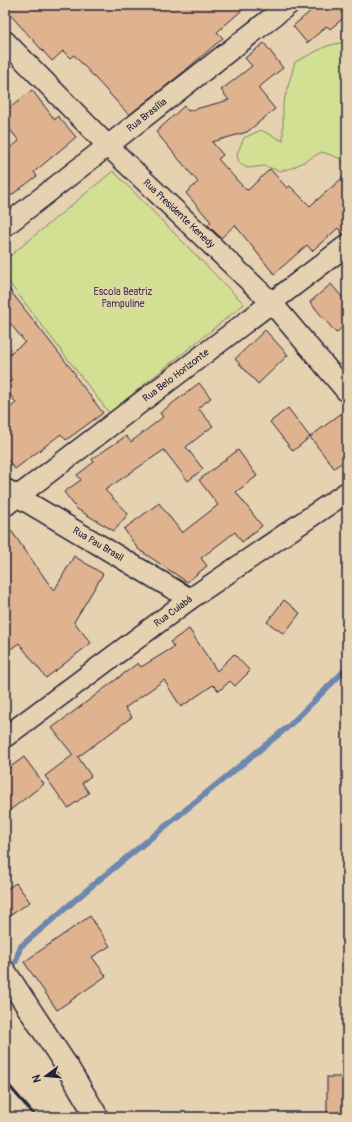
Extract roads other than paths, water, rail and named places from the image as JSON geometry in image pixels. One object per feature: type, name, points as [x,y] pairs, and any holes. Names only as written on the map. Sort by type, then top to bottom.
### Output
[{"type":"main road","points":[[5,972],[66,1065],[97,1117]]},
{"type":"street","name":"Rua Brasília","points":[[5,226],[288,5]]},
{"type":"street","name":"Rua Presidente Kenedy","points":[[5,41],[108,146],[271,302],[347,392]]},
{"type":"street","name":"Rua Belo Horizonte","points":[[9,497],[347,245]]},
{"type":"street","name":"Rua Cuiabá","points":[[5,737],[190,599],[347,492]]},
{"type":"street","name":"Rua Pau Brasil","points":[[9,497],[190,599]]},
{"type":"waterway","points":[[16,961],[20,947],[94,884],[289,726],[347,668]]},
{"type":"railway","points":[[5,1081],[36,1117]]},
{"type":"park label","name":"Escola Beatriz Pampuline","points":[[123,298]]}]
